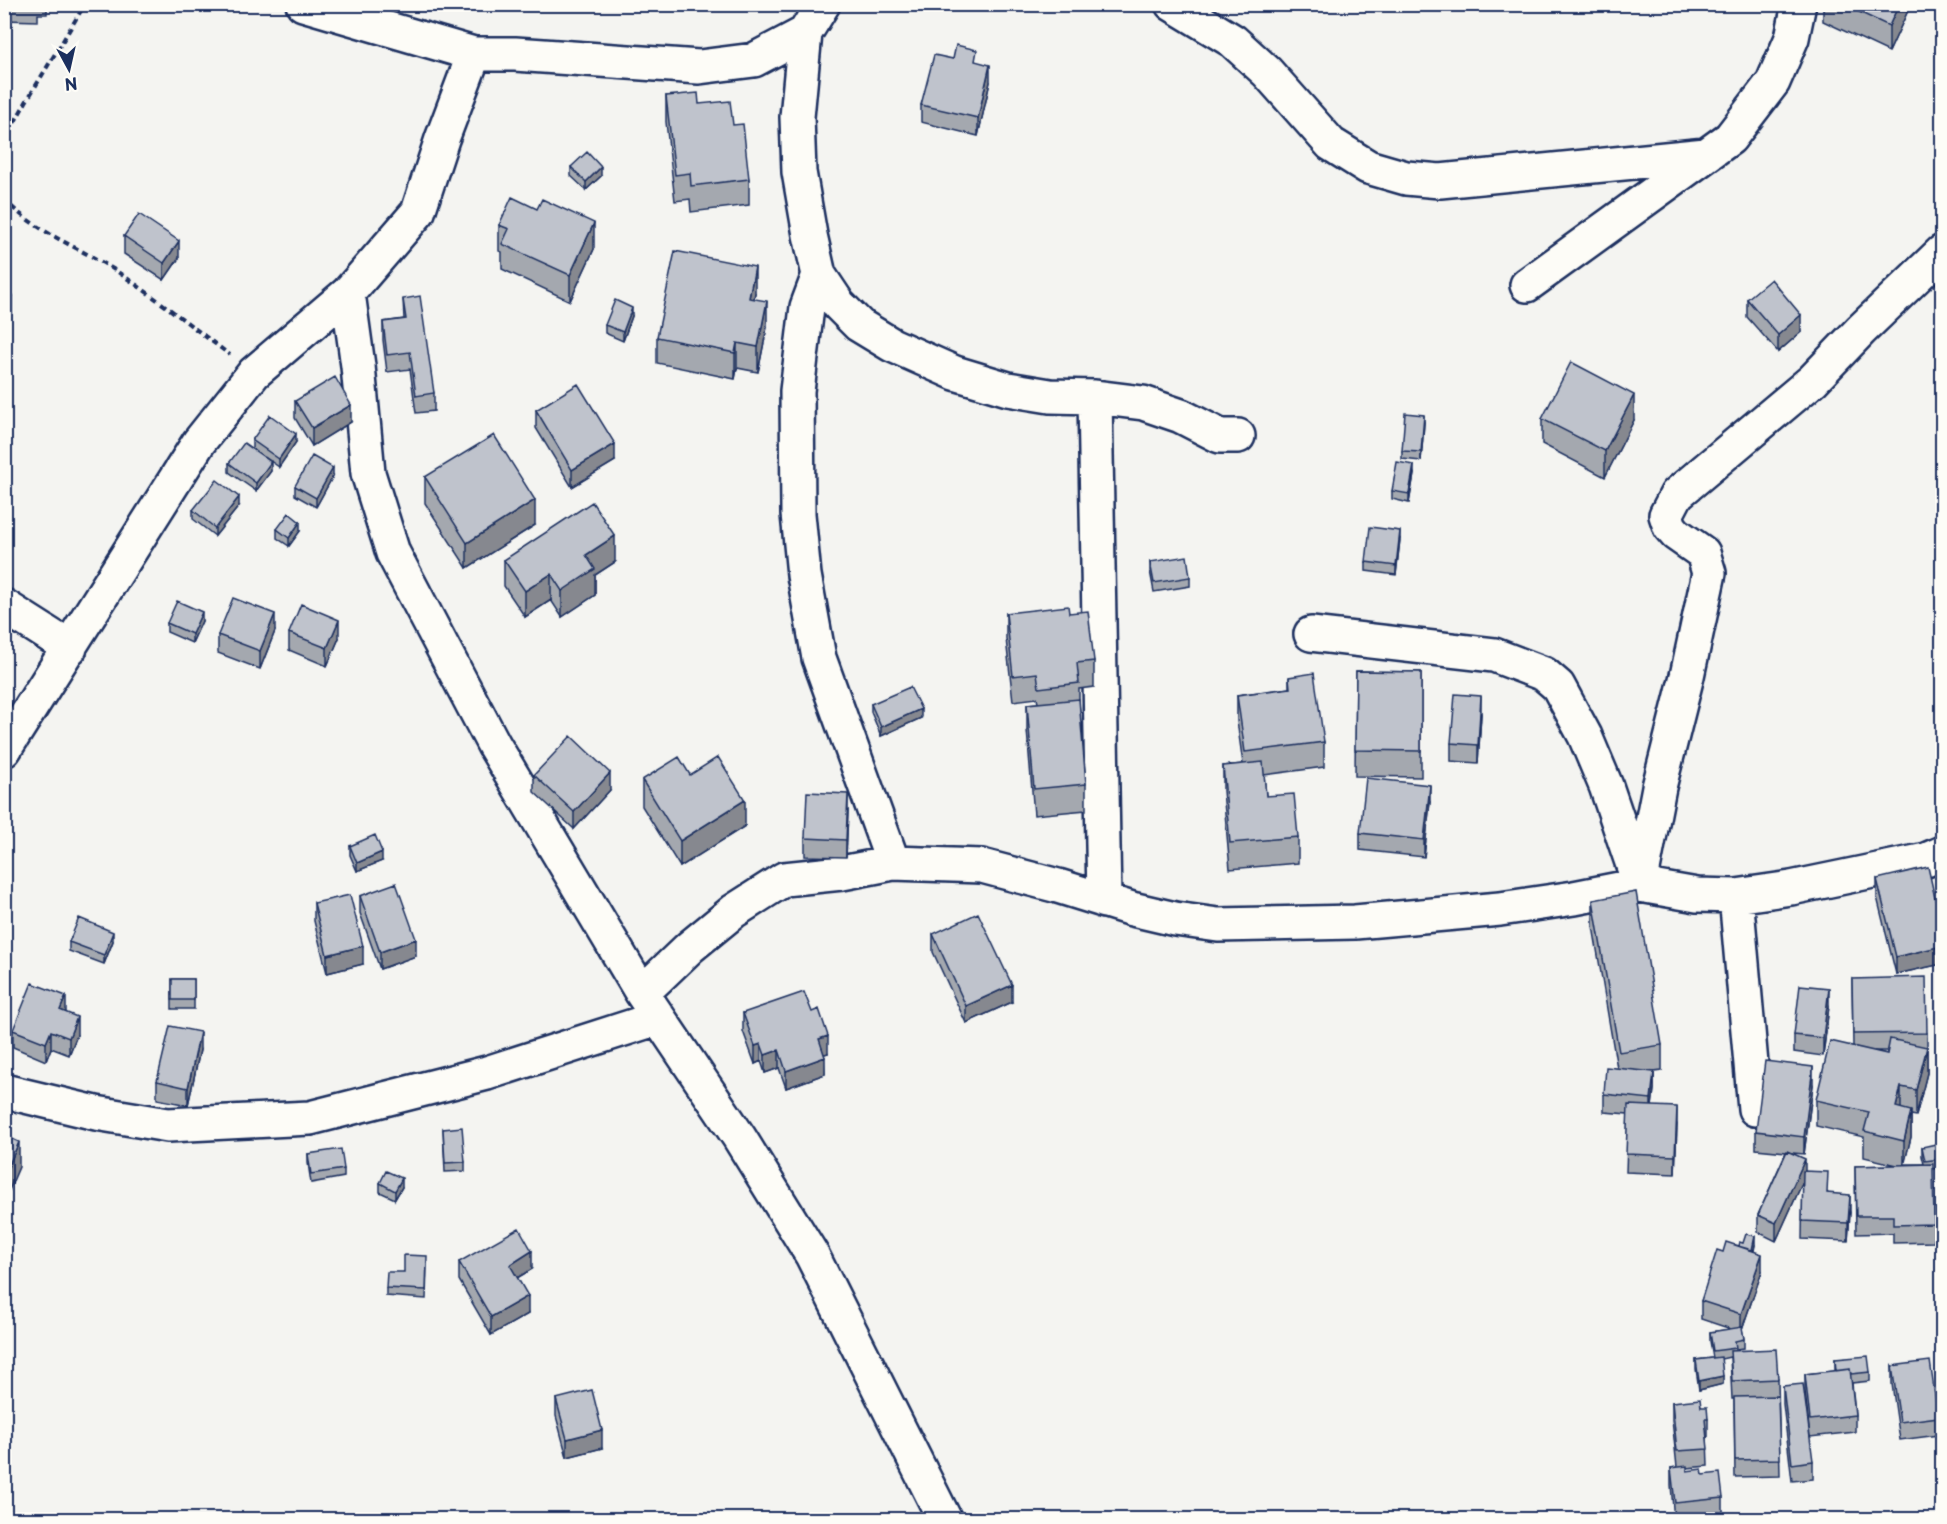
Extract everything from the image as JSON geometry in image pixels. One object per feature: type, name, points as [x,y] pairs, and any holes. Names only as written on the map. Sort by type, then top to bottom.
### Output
[{"type":"street","points":[[303,4],[474,54],[515,54],[699,67],[754,60],[805,33]]},
{"type":"street","points":[[823,4],[805,33],[797,117],[800,172],[819,275],[839,305],[859,325],[892,345],[955,373],[1008,389],[1050,396],[1095,397],[1143,403],[1181,416],[1220,436],[1238,436]]},
{"type":"street","points":[[1172,4],[1233,41],[1268,72],[1331,144],[1368,167],[1406,178],[1440,181],[1706,155]]},
{"type":"street","points":[[1527,285],[1730,138],[1773,82],[1792,38],[1799,4]]},
{"type":"street","points":[[4,750],[199,442],[254,373],[348,293],[418,212],[474,54]]},
{"type":"street","points":[[1640,885],[1659,788],[1709,573],[1703,553],[1676,534],[1670,527],[1666,515],[1677,494],[1813,380],[1942,252]]},
{"type":"street","points":[[819,275],[807,307],[797,392],[798,514],[804,575],[819,658],[893,863]]},
{"type":"street","points":[[348,293],[358,366],[368,473],[393,553],[494,745],[650,1005],[739,1137],[812,1255],[945,1520]]},
{"type":"street","points":[[1095,397],[1104,900]]},
{"type":"street","points":[[4,606],[70,648]]},
{"type":"street","points":[[1311,634],[1494,655],[1544,674],[1558,686],[1585,736],[1606,786],[1640,885]]},
{"type":"street","points":[[4,1091],[96,1113],[168,1125],[310,1118],[487,1073],[650,1005],[690,947],[734,911],[784,879],[842,873],[893,863],[982,866],[1175,919],[1218,925],[1355,922],[1500,909],[1640,885],[1697,895],[1736,896],[1791,888],[1926,860],[1942,853]]},
{"type":"street","points":[[1736,896],[1755,1109]]},
{"type":"path","points":[[4,141],[85,4]]},
{"type":"path","points":[[4,200],[16,212],[58,240],[113,269],[254,373]]},
{"type":"building","points":[[1842,4],[1899,4],[1889,26]]},
{"type":"building","points":[[956,45],[977,50],[975,61],[990,65],[978,118],[921,105],[934,55],[953,59]]},
{"type":"building","points":[[698,93],[699,104],[730,101],[733,125],[743,124],[749,179],[691,186],[690,173],[675,175],[666,96]]},
{"type":"building","points":[[587,152],[601,167],[586,182],[571,167]]},
{"type":"building","points":[[512,197],[537,209],[542,199],[594,223],[570,275],[502,244],[509,229],[499,225]]},
{"type":"building","points":[[139,214],[179,241],[164,263],[124,236]]},
{"type":"building","points":[[675,251],[755,267],[749,298],[767,301],[758,347],[737,343],[735,353],[657,337]]},
{"type":"building","points":[[1771,279],[1801,315],[1778,335],[1747,299]]},
{"type":"building","points":[[4,290],[12,296],[4,304]]},
{"type":"building","points":[[420,296],[434,393],[416,396],[410,352],[387,355],[383,322],[406,319],[403,299]]},
{"type":"building","points":[[615,300],[632,308],[623,332],[605,325]]},
{"type":"building","points":[[1571,362],[1634,395],[1605,451],[1542,419]]},
{"type":"building","points":[[335,377],[351,405],[312,428],[295,401]]},
{"type":"building","points":[[578,384],[615,444],[572,470],[536,410]]},
{"type":"building","points":[[1405,413],[1424,415],[1421,452],[1402,451]]},
{"type":"building","points":[[270,415],[296,434],[279,459],[252,440]]},
{"type":"building","points":[[494,435],[535,500],[467,543],[425,477]]},
{"type":"building","points":[[244,443],[271,462],[256,483],[229,463]]},
{"type":"building","points":[[312,456],[333,468],[316,498],[295,486]]},
{"type":"building","points":[[1397,462],[1414,465],[1409,494],[1392,491]]},
{"type":"building","points":[[217,480],[239,497],[215,528],[193,510]]},
{"type":"building","points":[[592,502],[615,536],[586,555],[595,569],[562,591],[551,574],[525,591],[504,560]]},
{"type":"building","points":[[289,513],[300,522],[289,538],[277,529]]},
{"type":"building","points":[[1370,527],[1400,531],[1396,566],[1366,562]]},
{"type":"building","points":[[1187,556],[1190,577],[1154,583],[1150,562]]},
{"type":"building","points":[[233,598],[275,614],[260,651],[218,635]]},
{"type":"building","points":[[177,601],[202,612],[192,634],[167,623]]},
{"type":"building","points":[[301,604],[339,620],[327,648],[289,633]]},
{"type":"building","points":[[1068,606],[1069,613],[1088,611],[1094,661],[1077,663],[1079,683],[1039,688],[1037,673],[1013,676],[1006,613]]},
{"type":"building","points":[[1356,671],[1421,672],[1421,751],[1355,750]]},
{"type":"building","points":[[1314,673],[1324,742],[1245,752],[1237,695],[1290,688],[1289,677]]},
{"type":"building","points":[[910,687],[921,709],[881,727],[871,704]]},
{"type":"building","points":[[1455,694],[1481,696],[1478,745],[1451,743]]},
{"type":"building","points":[[1079,699],[1086,784],[1034,789],[1027,704]]},
{"type":"building","points":[[571,736],[610,773],[574,812],[534,775]]},
{"type":"building","points":[[679,757],[690,775],[718,757],[745,800],[680,841],[642,780]]},
{"type":"building","points":[[1263,762],[1266,796],[1294,794],[1298,837],[1230,843],[1223,766]]},
{"type":"building","points":[[1366,778],[1430,785],[1424,840],[1360,833]]},
{"type":"building","points":[[807,792],[848,794],[846,840],[805,838]]},
{"type":"building","points":[[375,835],[382,852],[357,863],[350,846]]},
{"type":"building","points":[[1928,867],[1942,929],[1942,946],[1896,957],[1877,879]]},
{"type":"building","points":[[396,883],[416,939],[380,952],[360,896]]},
{"type":"building","points":[[1636,892],[1662,1045],[1619,1052],[1593,900]]},
{"type":"building","points":[[350,895],[363,946],[327,955],[314,903]]},
{"type":"building","points":[[978,913],[1012,985],[966,1006],[933,934]]},
{"type":"building","points":[[79,918],[113,932],[104,955],[69,942]]},
{"type":"building","points":[[1926,977],[1927,1033],[1853,1034],[1852,979]]},
{"type":"building","points":[[172,979],[194,979],[194,1000],[172,1000]]},
{"type":"building","points":[[32,983],[66,996],[60,1010],[77,1017],[69,1038],[51,1031],[46,1043],[13,1030]]},
{"type":"building","points":[[1800,985],[1829,988],[1823,1038],[1794,1035]]},
{"type":"building","points":[[804,992],[812,1012],[819,1009],[828,1036],[819,1039],[825,1057],[786,1071],[779,1050],[765,1055],[761,1044],[755,1046],[743,1013]]},
{"type":"building","points":[[170,1026],[200,1032],[188,1088],[157,1081]]},
{"type":"building","points":[[1890,1039],[1927,1047],[1916,1090],[1901,1087],[1896,1107],[1911,1111],[1904,1141],[1864,1131],[1869,1112],[1816,1100],[1830,1041],[1887,1054]]},
{"type":"building","points":[[1765,1061],[1813,1067],[1804,1137],[1756,1131]]},
{"type":"building","points":[[1606,1067],[1654,1072],[1651,1099],[1604,1094]]},
{"type":"building","points":[[1628,1105],[1677,1107],[1675,1156],[1626,1154]]},
{"type":"building","points":[[462,1127],[465,1162],[445,1163],[443,1129]]},
{"type":"building","points":[[4,1135],[19,1142],[4,1176]]},
{"type":"building","points":[[1936,1144],[1940,1159],[1925,1161],[1922,1147]]},
{"type":"building","points":[[341,1149],[344,1169],[311,1174],[308,1154]]},
{"type":"building","points":[[1787,1151],[1805,1159],[1776,1223],[1758,1215]]},
{"type":"building","points":[[1933,1164],[1934,1224],[1893,1225],[1893,1216],[1856,1216],[1855,1166]]},
{"type":"building","points":[[386,1171],[402,1178],[395,1191],[380,1183]]},
{"type":"building","points":[[1803,1171],[1828,1172],[1827,1193],[1850,1195],[1848,1223],[1802,1221]]},
{"type":"building","points":[[519,1228],[532,1251],[510,1265],[528,1296],[491,1317],[459,1262]]},
{"type":"building","points":[[1746,1234],[1755,1236],[1752,1250],[1738,1246],[1739,1242],[1743,1243]]},
{"type":"building","points":[[1726,1242],[1762,1254],[1741,1314],[1701,1301],[1717,1250],[1723,1252]]},
{"type":"building","points":[[404,1255],[427,1256],[426,1290],[386,1288],[387,1272],[404,1272]]},
{"type":"building","points":[[1742,1327],[1744,1339],[1735,1341],[1736,1348],[1713,1351],[1710,1332]]},
{"type":"building","points":[[1776,1349],[1778,1379],[1732,1381],[1730,1351]]},
{"type":"building","points":[[1868,1356],[1870,1372],[1851,1374],[1850,1369],[1836,1371],[1835,1359]]},
{"type":"building","points":[[1721,1357],[1723,1376],[1699,1381],[1696,1360]]},
{"type":"building","points":[[1930,1361],[1938,1417],[1900,1422],[1892,1366]]},
{"type":"building","points":[[1850,1369],[1855,1415],[1810,1420],[1805,1374]]},
{"type":"building","points":[[1803,1384],[1813,1461],[1792,1464],[1783,1386]]},
{"type":"building","points":[[592,1390],[602,1430],[567,1439],[556,1399]]},
{"type":"building","points":[[1778,1396],[1780,1459],[1735,1460],[1734,1397]]},
{"type":"building","points":[[1700,1399],[1701,1407],[1707,1407],[1708,1419],[1705,1419],[1708,1449],[1677,1451],[1672,1402]]},
{"type":"building","points":[[1687,1466],[1687,1471],[1702,1469],[1703,1475],[1720,1473],[1723,1498],[1675,1503],[1671,1468]]}]
